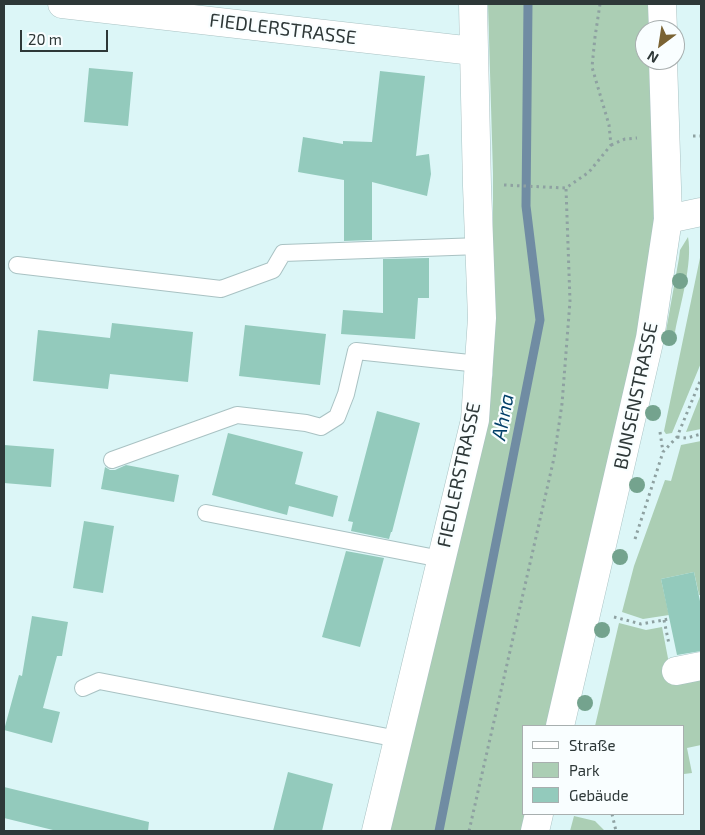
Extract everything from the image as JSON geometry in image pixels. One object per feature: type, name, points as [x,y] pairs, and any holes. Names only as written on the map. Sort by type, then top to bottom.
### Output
[{"type":"street","name":"FIEDLERSTRASSE","points":[[62,4],[473,50]]},
{"type":"street","name":"FIEDLERSTRASSE","points":[[376,831],[474,420],[482,318],[473,4]]},
{"type":"street","points":[[662,4],[663,20]]},
{"type":"street","name":"BUNSENSTRASSE","points":[[560,725],[650,338],[668,219],[663,70]]},
{"type":"street","points":[[668,219],[701,212]]},
{"type":"street","points":[[535,831],[539,815]]},
{"type":"lane","points":[[16,265],[221,289],[274,270],[283,253],[480,246]]},
{"type":"lane","points":[[112,460],[237,415],[321,426],[338,417],[346,394],[356,351],[479,364]]},
{"type":"lane","points":[[206,513],[441,560]]},
{"type":"lane","points":[[83,688],[99,681],[398,739]]},
{"type":"path","points":[[501,185],[566,188],[589,172],[611,145],[609,125],[592,67],[594,37],[600,4]]},
{"type":"path","points":[[469,831],[554,458],[562,404],[570,301],[566,188]]},
{"type":"path","points":[[633,545],[663,452],[677,437],[701,379]]},
{"type":"path","points":[[677,437],[686,438],[701,434]]},
{"type":"path","points":[[613,626],[617,608]]},
{"type":"path","points":[[588,609],[642,624],[669,619]]},
{"type":"path","points":[[612,815],[616,831]]},
{"type":"green space","points":[[488,4],[653,4],[654,20],[635,20],[635,70],[654,70],[653,263],[550,725],[522,725],[522,815],[529,815],[525,831],[384,831],[493,374],[493,174]]},
{"type":"green space","points":[[688,237],[689,259],[675,332],[666,331],[680,250]]},
{"type":"green space","points":[[701,253],[701,363],[672,433],[666,434],[664,431]]},
{"type":"green space","points":[[701,394],[701,429],[686,432]]},
{"type":"green space","points":[[701,441],[701,595],[699,595],[694,572],[661,579],[669,615],[643,619],[622,612],[634,566],[665,480],[671,481],[681,445]]},
{"type":"green space","points":[[619,623],[646,630],[662,627],[671,674],[701,678],[701,745],[687,748],[692,773],[685,774],[685,725],[595,725]]},
{"type":"green space","points":[[574,816],[595,821],[605,831],[570,831]]},
{"type":"building","points":[[89,68],[133,72],[128,126],[84,122]]},
{"type":"building","points":[[380,71],[425,76],[416,156],[429,154],[431,174],[427,196],[372,182],[372,240],[344,241],[344,180],[298,172],[303,137],[343,144],[343,141],[372,142]]},
{"type":"building","points":[[429,258],[429,298],[418,298],[415,339],[341,334],[343,310],[383,313],[383,259]]},
{"type":"building","points":[[112,323],[193,332],[188,382],[110,374],[108,389],[33,381],[38,330],[110,338]]},
{"type":"building","points":[[245,325],[326,334],[320,385],[239,376]]},
{"type":"building","points":[[377,411],[420,423],[389,539],[351,531],[353,522],[348,521]]},
{"type":"building","points":[[228,433],[303,452],[295,484],[338,496],[333,517],[289,506],[287,515],[212,495]]},
{"type":"building","points":[[4,445],[54,449],[51,487],[4,483]]},
{"type":"building","points":[[126,465],[179,475],[174,502],[101,489],[105,467],[115,470]]},
{"type":"building","points":[[84,521],[114,526],[103,593],[73,588]]},
{"type":"building","points":[[346,551],[384,558],[360,647],[322,637]]},
{"type":"building","points":[[694,572],[701,606],[701,651],[677,655],[661,579]]},
{"type":"building","points":[[32,616],[68,622],[62,656],[57,656],[43,708],[60,712],[52,743],[4,730],[19,675],[22,676]]},
{"type":"building","points":[[288,772],[333,784],[322,831],[273,831]]},
{"type":"building","points":[[4,787],[149,822],[148,831],[57,831],[4,818]]},
{"type":"waterway","name":"Ahna","points":[[439,831],[540,320],[526,206],[528,4]]}]
